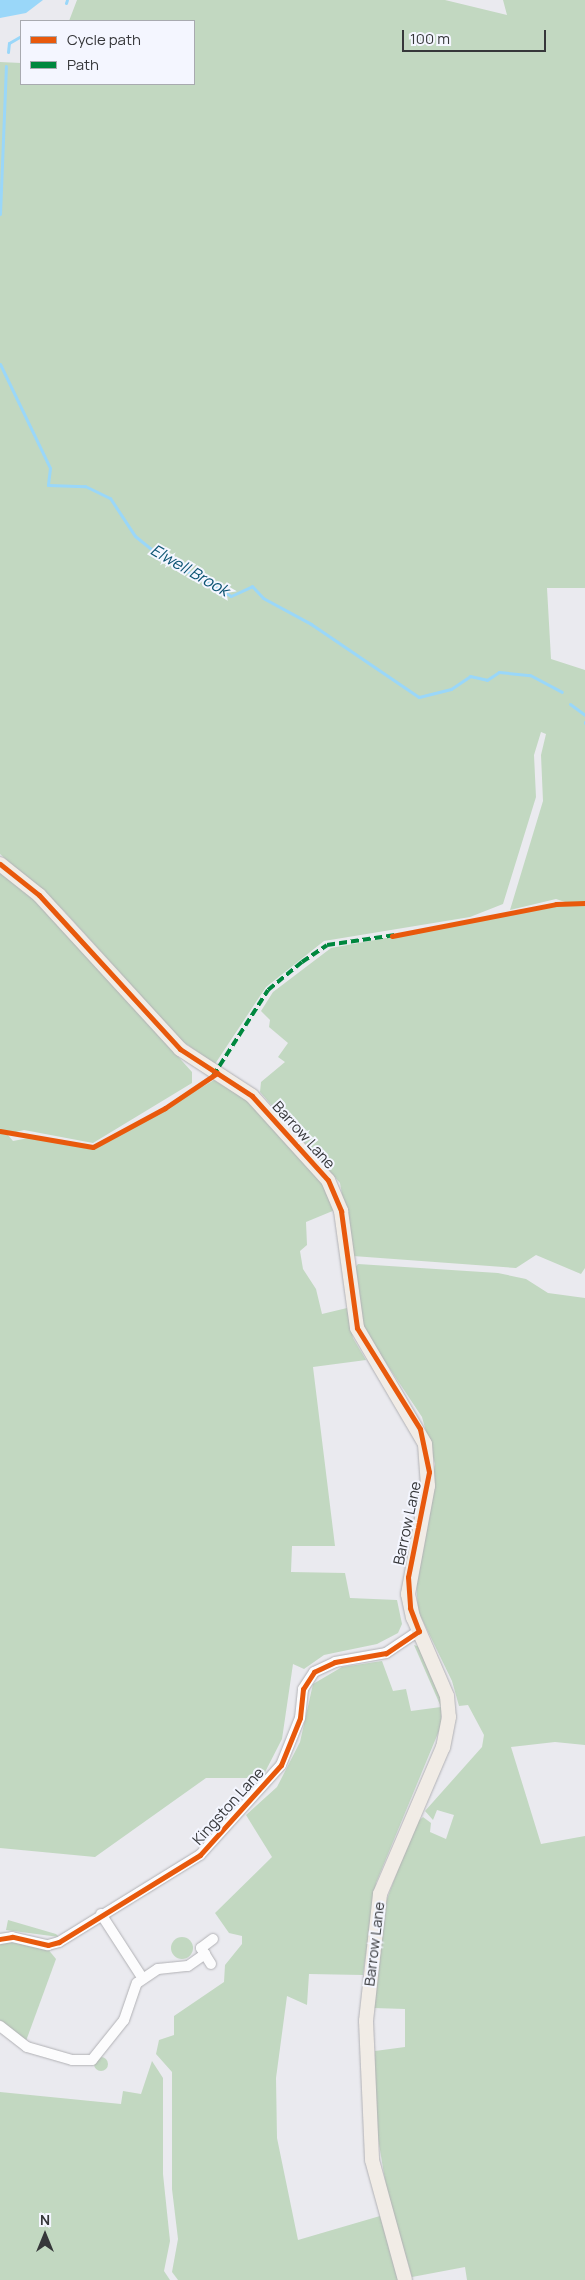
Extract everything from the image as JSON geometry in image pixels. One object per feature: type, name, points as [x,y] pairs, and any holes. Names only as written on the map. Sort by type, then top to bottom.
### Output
[{"type":"main road","name":"Barrow Lane","points":[[0,864],[38,895],[180,1048],[252,1096],[335,1190],[357,1328],[420,1429],[428,1458],[426,1505],[408,1577],[410,1608],[447,1696],[448,1722],[443,1747],[380,1894],[366,2021],[372,2160],[405,2280]]},
{"type":"street","name":"Kingston Lane","points":[[0,1939],[12,1937],[48,1945],[200,1855],[269,1780],[292,1743],[303,1688],[314,1672],[335,1662],[386,1652],[419,1631]]},
{"type":"street","points":[[101,1914],[143,1978]]},
{"type":"street","points":[[211,1964],[201,1948],[213,1939]]},
{"type":"street","points":[[0,2026],[27,2047],[72,2060],[92,2060],[111,2040],[137,1983],[143,1978],[170,1965],[183,1966],[205,1954]]},
{"type":"street","points":[[183,1966],[190,1976]]},
{"type":"green space","points":[[77,0],[445,0],[507,15],[503,0],[585,0],[585,588],[547,588],[551,659],[585,670],[585,1268],[581,1274],[536,1255],[516,1268],[353,1256],[340,1183],[260,1092],[261,1082],[285,1062],[278,1057],[288,1043],[269,1027],[270,1020],[261,1011],[273,992],[331,948],[571,904],[556,899],[510,910],[543,801],[541,755],[546,734],[541,732],[534,755],[536,797],[503,904],[470,917],[324,941],[266,987],[215,1064],[182,1041],[64,911],[0,854],[0,62],[20,63],[20,85],[195,85],[195,20],[69,20]]},
{"type":"green space","points":[[0,871],[32,895],[192,1072],[192,1083],[93,1143],[24,1130],[7,1134],[13,1141],[34,1137],[89,1149],[102,1145],[214,1080],[248,1101],[323,1184],[335,1210],[306,1222],[307,1245],[300,1251],[303,1269],[316,1289],[322,1314],[347,1308],[353,1338],[366,1360],[313,1367],[335,1546],[292,1546],[291,1572],[345,1573],[350,1598],[397,1600],[402,1624],[398,1633],[377,1644],[324,1655],[304,1669],[293,1664],[282,1739],[262,1778],[206,1778],[95,1857],[0,1848]]},
{"type":"green space","points":[[358,1264],[498,1273],[526,1279],[548,1293],[585,1298],[585,1745],[555,1742],[511,1747],[541,1844],[585,1836],[585,2280],[467,2280],[465,2267],[412,2277],[388,2198],[374,2114],[375,2051],[405,2047],[405,2009],[374,2008],[381,1915],[415,1824],[423,1817],[431,1823],[430,1832],[446,1839],[454,1815],[437,1810],[433,1820],[425,1811],[482,1747],[484,1735],[468,1705],[459,1706],[452,1681],[418,1611],[416,1579],[435,1464],[422,1417],[364,1330],[354,1269]]},
{"type":"green space","points":[[414,1645],[420,1647],[442,1695],[441,1726],[376,1883],[363,1975],[309,1974],[307,2005],[287,1996],[276,2078],[277,2138],[298,2240],[380,2216],[398,2280],[178,2280],[172,2272],[178,2239],[172,2189],[172,2072],[156,2054],[159,2040],[174,2035],[174,2016],[224,1982],[225,1965],[242,1944],[242,1936],[229,1933],[215,1913],[272,1857],[246,1815],[277,1787],[300,1742],[313,1684],[342,1667],[382,1661],[393,1691],[406,1689],[411,1711],[441,1707]]},
{"type":"green space","points":[[8,1920],[56,1934],[59,1937],[6,1930]]},
{"type":"green space","points":[[182,1937],[192,1944],[193,1948],[186,1958],[182,1959],[172,1952],[171,1948],[178,1938]]},
{"type":"green space","points":[[6,1941],[47,1948],[56,1959],[26,2041],[0,2020],[0,1945]]},
{"type":"green space","points":[[98,2057],[104,2057],[108,2064],[104,2071],[98,2071],[94,2067],[94,2061]]},
{"type":"green space","points":[[152,2061],[163,2078],[163,2174],[170,2241],[164,2271],[170,2280],[0,2280],[0,2092],[121,2104],[123,2091],[141,2094]]},
{"type":"water","points":[[0,0],[43,0],[26,13],[0,18]]},
{"type":"waterway","points":[[8,52],[9,43],[20,37]]},
{"type":"waterway","name":"Elwell Brook","points":[[0,214],[6,66]]},
{"type":"waterway","name":"Elwell Brook","points":[[0,364],[50,468],[48,485],[85,486],[110,498],[135,536],[160,556],[231,596],[252,586],[263,598],[311,624],[419,697],[451,689],[470,676],[487,680],[499,672],[530,675],[562,692]]},
{"type":"waterway","name":"Elwell Brook","points":[[570,704],[585,715]]},
{"type":"marked path","points":[[213,1076],[268,990],[302,962],[327,945],[395,935]]},
{"type":"cycle path","points":[[0,864],[39,895],[180,1049],[252,1096],[328,1180],[341,1211],[357,1328],[420,1429],[429,1472],[408,1577],[410,1608],[419,1631],[386,1653],[335,1662],[314,1672],[303,1689],[300,1718],[281,1765],[200,1855],[59,1942],[48,1945],[12,1937],[0,1939]]},
{"type":"cycle path","points":[[392,936],[556,904],[585,903]]},
{"type":"cycle path","points":[[0,1131],[93,1147],[165,1108],[217,1073]]}]
